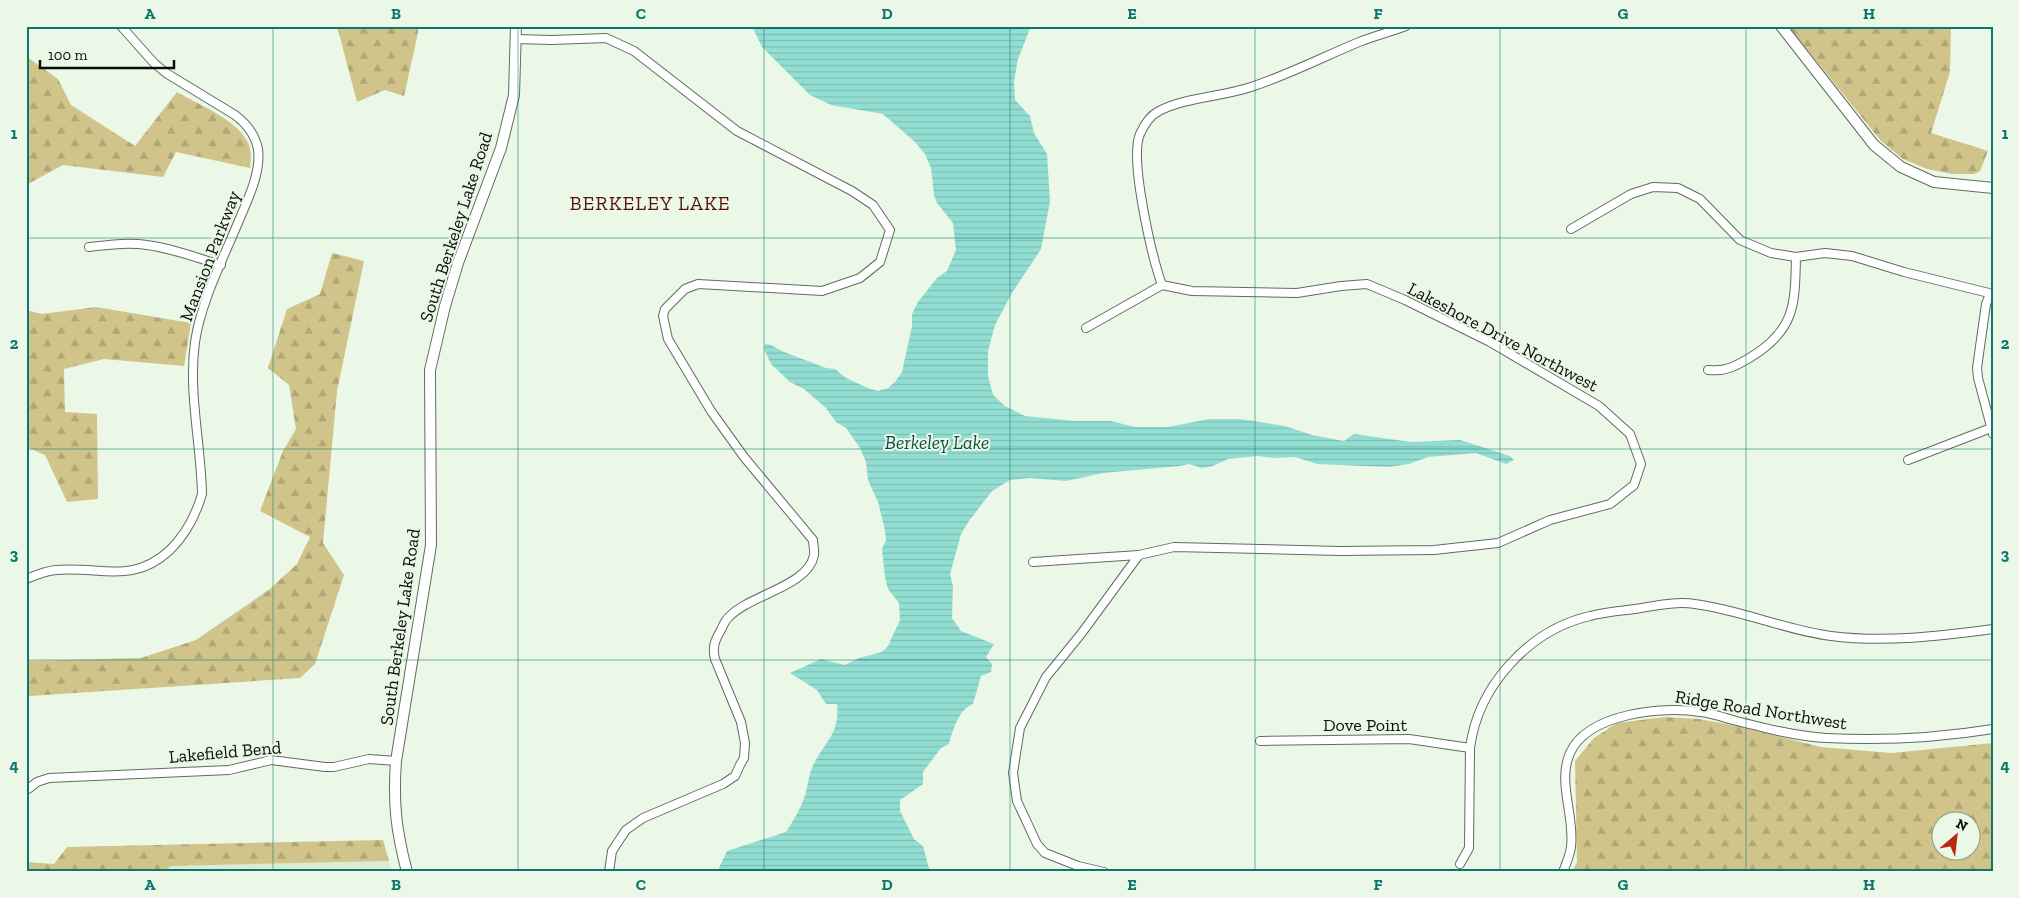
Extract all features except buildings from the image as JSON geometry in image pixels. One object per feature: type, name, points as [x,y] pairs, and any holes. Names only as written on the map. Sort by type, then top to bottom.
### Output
[{"type":"street","name":"Mansion Parkway","points":[[26,579],[58,570],[123,572],[138,570],[160,560],[186,532],[198,509],[202,494],[193,394],[195,342],[208,295],[257,173],[258,150],[254,136],[246,124],[235,115],[154,64],[121,26]]},
{"type":"street","name":"South Berkeley Lake Road","points":[[407,872],[396,822],[394,795],[396,761],[431,545],[430,370],[455,272],[501,148],[514,95],[516,26]]},
{"type":"street","points":[[1086,328],[1162,286],[1154,261],[1137,167],[1137,143],[1144,126],[1155,113],[1194,100],[1236,92],[1265,83],[1359,42],[1406,26]]},
{"type":"street","points":[[1781,26],[1874,145],[1901,167],[1934,182],[1993,188]]},
{"type":"street","points":[[516,39],[606,38],[634,51],[737,131],[852,191],[873,205],[890,230],[880,262],[860,278],[822,291],[698,284],[685,289],[665,309],[663,316],[668,338],[711,411],[744,457],[813,540],[814,554],[811,563],[800,577],[743,606],[728,617],[716,638],[712,650],[741,722],[745,742],[744,758],[735,776],[722,784],[644,818],[626,830],[612,851],[609,872]]},
{"type":"street","points":[[1571,229],[1631,194],[1653,187],[1678,188],[1700,199],[1740,240],[1772,253],[1796,257],[1825,253],[1860,259],[1991,294],[1986,304],[1977,368],[1992,431],[1908,460]]},
{"type":"street","points":[[89,247],[123,244],[145,245],[170,249],[221,264]]},
{"type":"street","points":[[1708,370],[1721,371],[1732,368],[1773,342],[1791,315],[1795,293],[1796,257]]},
{"type":"street","name":"Lakeshore Drive Northwest","points":[[1033,562],[1138,555],[1174,547],[1343,551],[1425,550],[1498,543],[1550,520],[1610,504],[1634,485],[1642,464],[1630,434],[1599,406],[1490,342],[1405,300],[1367,284],[1297,293],[1192,291],[1162,286]]},
{"type":"street","points":[[1104,872],[1078,866],[1045,853],[1028,827],[1017,801],[1013,773],[1020,728],[1046,677],[1081,634],[1138,555]]},
{"type":"street","points":[[1460,864],[1469,848],[1470,748],[1472,732],[1479,712],[1490,690],[1522,652],[1542,637],[1564,625],[1581,619],[1653,606],[1692,603],[1727,609],[1830,636],[1874,639],[1916,638],[1993,629]]},
{"type":"street","name":"Ridge Road Northwest","points":[[1563,872],[1571,846],[1565,774],[1570,753],[1581,736],[1598,724],[1661,710],[1700,712],[1770,729],[1824,738],[1884,740],[1950,736],[1993,729]]},
{"type":"street","name":"Dove Point","points":[[1260,741],[1410,738],[1470,748]]},
{"type":"street","name":"Lakefield Bend","points":[[28,789],[37,782],[49,778],[230,770],[271,760],[325,767],[334,767],[369,759],[396,761]]},
{"type":"shaded area","points":[[389,861],[392,872],[163,872],[171,866]]},
{"type":"green space","points":[[337,26],[418,26],[404,96],[385,90],[357,102]]},
{"type":"green space","points":[[1788,26],[1951,26],[1950,72],[1931,133],[1988,151],[1980,171],[1974,174],[1952,174],[1927,169],[1903,159],[1881,141]]},
{"type":"green space","points":[[26,56],[58,79],[71,105],[135,146],[177,92],[225,119],[242,133],[250,147],[250,168],[176,152],[163,177],[63,165],[26,185]]},
{"type":"green space","points":[[332,253],[364,261],[337,391],[323,543],[344,575],[315,664],[300,678],[30,696],[26,699],[26,661],[141,658],[196,640],[270,589],[297,564],[310,537],[260,511],[283,451],[296,429],[289,385],[268,368],[287,309],[320,294]]},
{"type":"green space","points":[[96,307],[191,323],[184,366],[104,359],[64,369],[65,412],[97,414],[98,499],[67,502],[45,455],[26,447],[26,310],[42,314]]},
{"type":"green space","points":[[1665,717],[1699,719],[1737,726],[1821,747],[1891,753],[1993,743],[1993,872],[1572,872],[1577,862],[1575,761],[1594,738],[1617,723]]},
{"type":"green space","points":[[383,840],[389,861],[171,866],[163,872],[26,872],[26,862],[54,864],[67,847]]},
{"type":"water","name":"Berkeley Lake","points":[[752,26],[1031,26],[1018,59],[1014,81],[1015,100],[1030,116],[1034,133],[1047,154],[1050,201],[1041,249],[1012,293],[995,325],[988,351],[988,376],[993,395],[1005,406],[1025,416],[1075,421],[1111,421],[1135,427],[1168,427],[1209,419],[1240,419],[1285,426],[1312,435],[1344,441],[1354,434],[1411,442],[1460,440],[1510,456],[1514,460],[1506,464],[1476,453],[1428,457],[1409,464],[1388,467],[1317,464],[1295,457],[1275,458],[1257,456],[1228,459],[1213,466],[1202,468],[1189,464],[1103,473],[1066,481],[1030,478],[1010,480],[992,491],[969,521],[961,534],[950,574],[953,586],[952,618],[961,631],[994,644],[986,657],[992,664],[991,672],[981,676],[973,704],[963,711],[960,716],[954,727],[949,744],[941,748],[923,772],[923,784],[900,800],[900,811],[914,839],[923,846],[930,872],[717,872],[727,851],[786,832],[802,802],[816,759],[830,738],[836,724],[837,704],[826,704],[817,690],[790,673],[821,659],[845,665],[859,658],[882,652],[888,646],[900,620],[899,603],[888,589],[885,577],[882,549],[886,540],[885,530],[878,502],[868,480],[866,462],[860,448],[846,428],[836,422],[826,408],[804,389],[790,382],[771,364],[764,349],[765,344],[826,368],[835,369],[846,378],[868,388],[878,391],[888,388],[902,372],[912,326],[912,314],[918,302],[937,278],[947,271],[956,250],[953,223],[937,203],[934,195],[931,168],[925,154],[915,142],[883,114],[831,105],[810,95],[762,47]]},
{"type":"district","name":"BERKELEY LAKE","points":[[650,203]]}]
